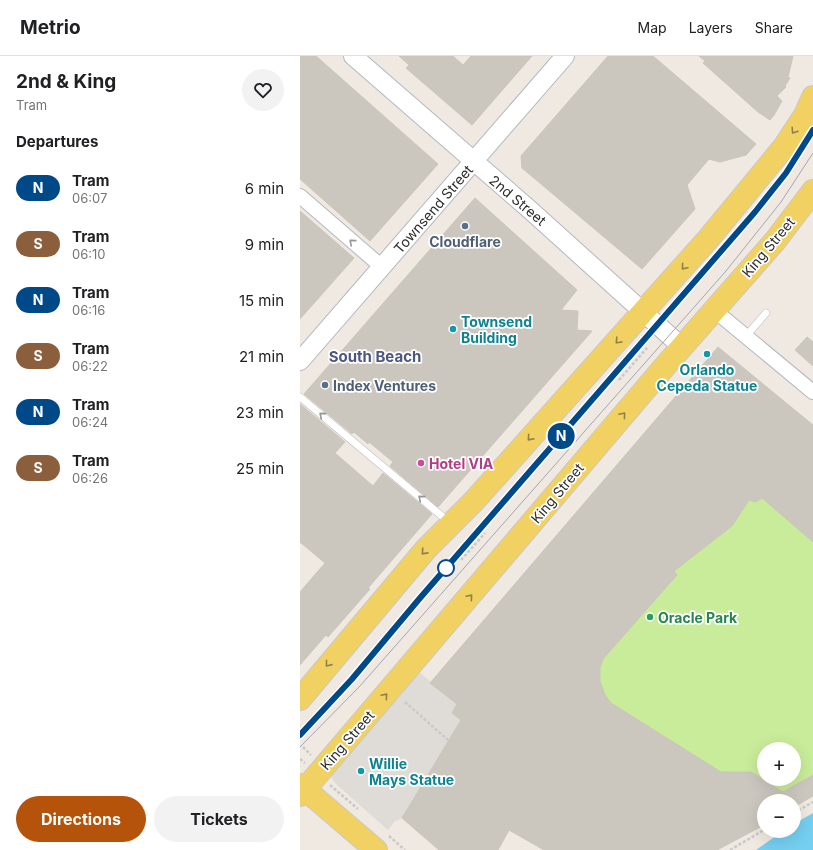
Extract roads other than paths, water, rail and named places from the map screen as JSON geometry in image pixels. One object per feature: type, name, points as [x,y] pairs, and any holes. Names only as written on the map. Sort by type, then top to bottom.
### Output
[{"type":"main road","points":[[300,699],[426,549],[474,502],[709,238],[784,147],[805,115],[813,97]]},
{"type":"main road","name":"King Street","points":[[302,790],[682,346],[775,241],[813,191]]},
{"type":"main road","points":[[302,790],[376,850]]},
{"type":"street","name":"2nd Street","points":[[353,56],[529,209],[682,346]]},
{"type":"street","name":"Townsend Street","points":[[300,361],[565,56]]},
{"type":"street","points":[[300,196],[382,268]]},
{"type":"street","points":[[714,310],[813,392]]},
{"type":"lane","points":[[746,336],[766,313]]},
{"type":"lane","points":[[300,397],[451,524]]},
{"type":"water","points":[[813,813],[813,850],[756,850],[773,838],[801,838],[801,820]]},
{"type":"tram line","points":[[300,735],[352,679],[420,598],[755,212],[786,173],[813,130]]},
{"type":"tram line","name":"N","points":[[300,735],[352,679],[481,527],[647,338],[755,212],[786,173],[813,130]]},
{"type":"tram line","points":[[300,747],[360,686],[726,271],[781,202],[813,153]]},
{"type":"place","name":"Cloudflare","points":[[465,226]]},
{"type":"place","name":"Townsend Building","points":[[453,329]]},
{"type":"place","name":"Orlando Cepeda Statue","points":[[707,354]]},
{"type":"place","name":"Index Ventures","points":[[325,385]]},
{"type":"place","name":"Hotel VIA","points":[[421,463]]},
{"type":"place","name":"Oracle Park","points":[[650,617]]},
{"type":"place","name":"Willie Mays Statue","points":[[361,771]]},
{"type":"district","name":"South Beach","points":[[375,356]]}]
